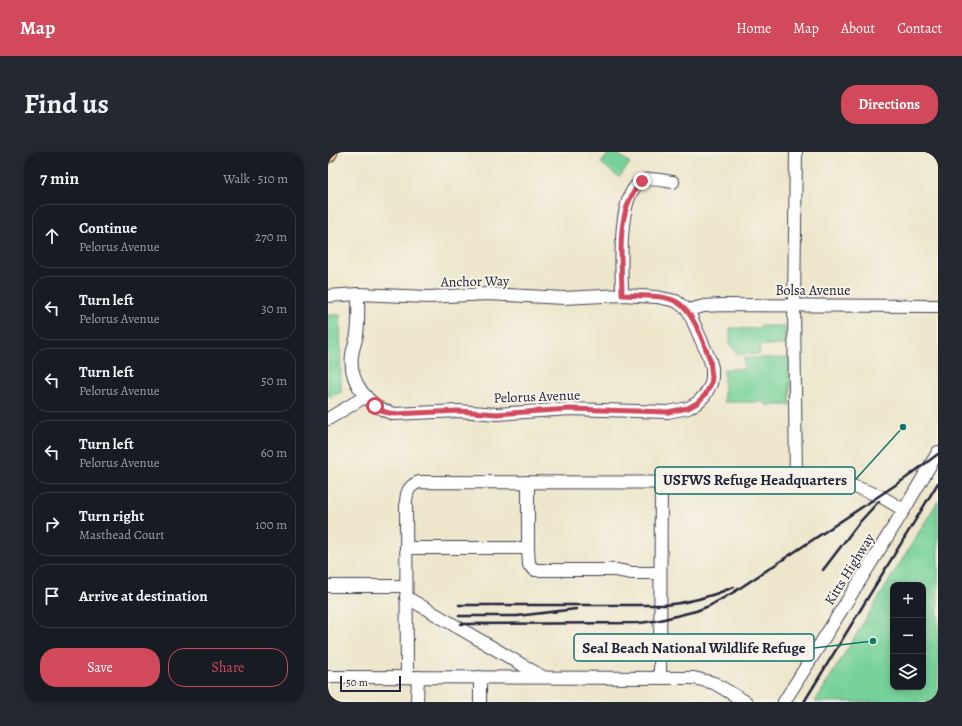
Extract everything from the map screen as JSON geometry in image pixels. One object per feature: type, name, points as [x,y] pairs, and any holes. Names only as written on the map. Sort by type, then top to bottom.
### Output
[{"type":"street","points":[[796,152],[794,305],[796,483]]},
{"type":"street","points":[[673,182],[650,179],[642,181],[631,195],[626,207],[622,228],[622,295],[657,296],[676,301],[688,310]]},
{"type":"street","name":"Anchor Way","points":[[328,296],[358,294],[428,297],[488,294],[564,298],[622,295]]},
{"type":"street","name":"Pelorus Avenue","points":[[358,294],[357,334],[352,355],[352,375],[356,384],[375,406],[385,412],[394,414],[459,411],[497,414],[570,409],[658,412],[688,408],[697,403],[705,395],[711,384],[712,377],[710,360],[688,310]]},
{"type":"street","name":"Bolsa Avenue","points":[[688,310],[704,306],[938,306]]},
{"type":"street","points":[[328,419],[366,396]]},
{"type":"street","name":"Kitts Highway","points":[[784,702],[904,510],[938,452]]},
{"type":"street","points":[[417,702],[412,677],[406,592],[406,548],[407,493],[412,485],[419,482],[844,483],[880,496],[904,510]]},
{"type":"street","points":[[528,482],[529,565],[535,570],[616,570],[632,573],[660,574]]},
{"type":"street","points":[[660,678],[661,482]]},
{"type":"street","points":[[406,548],[528,548]]},
{"type":"street","points":[[328,586],[406,592],[544,678]]},
{"type":"street","points":[[328,677],[694,678],[714,683],[746,702]]},
{"type":"street","points":[[480,677],[480,702]]},
{"type":"green space","points":[[610,152],[615,152],[630,163],[619,177],[601,163]]},
{"type":"green space","points":[[328,315],[340,315],[341,392],[330,397],[328,395]]},
{"type":"green space","points":[[759,326],[785,326],[785,345],[759,345],[760,354],[738,354],[730,345],[730,328],[759,329]]},
{"type":"green space","points":[[744,358],[790,358],[790,405],[766,405],[766,402],[724,402],[724,369],[744,369]]},
{"type":"green space","points":[[938,501],[938,702],[815,702]]},
{"type":"railway","points":[[461,624],[640,623],[660,620],[696,611],[709,606],[734,592],[906,478],[938,454]]},
{"type":"railway","points":[[804,702],[938,483]]},
{"type":"railway","points":[[823,570],[858,524],[879,501]]},
{"type":"railway","points":[[459,605],[665,605],[700,599],[734,587]]},
{"type":"railway","points":[[459,616],[517,616],[576,609]]},
{"type":"place","name":"USFWS Refuge Headquarters","points":[[903,427]]},
{"type":"place","name":"Seal Beach National Wildlife Refuge","points":[[873,641]]},
{"type":"route","points":[[375,406],[385,412],[394,414],[459,411],[497,414],[536,410],[570,409],[668,412],[688,408],[697,403],[705,395],[711,384],[712,368],[710,360],[688,310],[676,301],[657,296],[622,295],[622,228],[626,207],[634,190],[642,181]]}]
